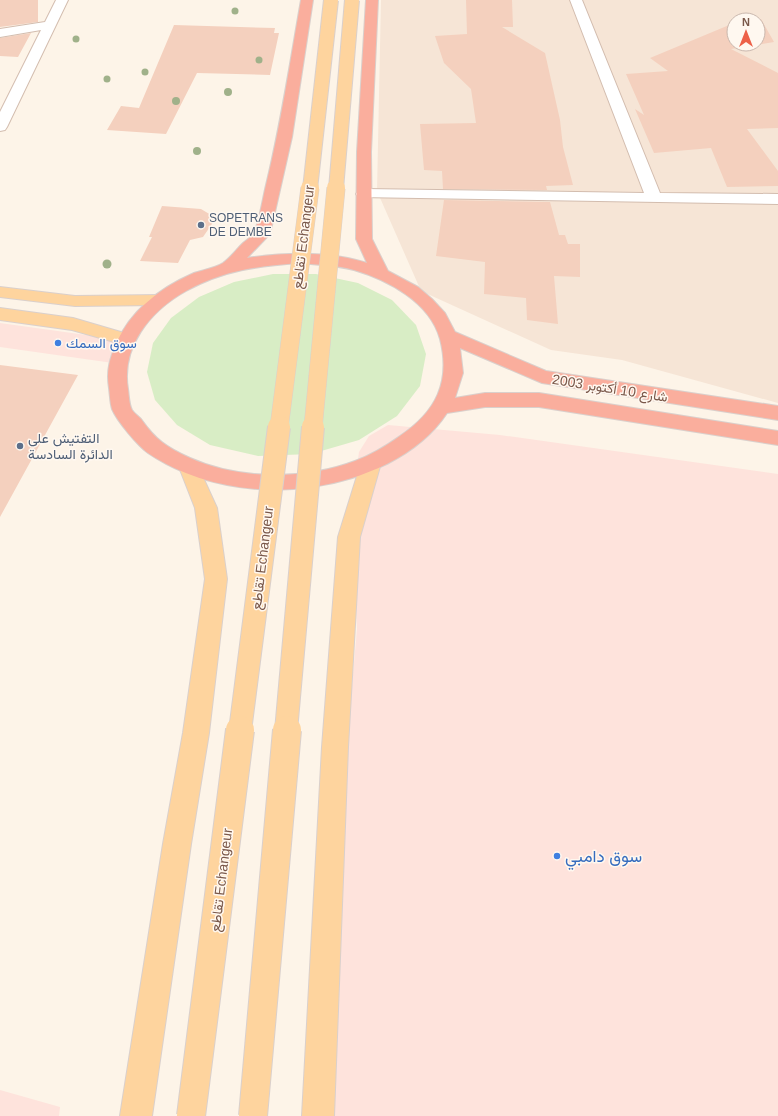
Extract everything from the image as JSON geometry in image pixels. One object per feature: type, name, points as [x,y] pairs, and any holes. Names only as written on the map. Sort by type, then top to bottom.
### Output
[{"type":"highway","points":[[227,268],[262,234],[285,137],[307,0]]},
{"type":"highway","points":[[372,0],[364,194],[364,239],[381,274]]},
{"type":"highway","points":[[300,258],[342,262],[381,274],[404,285],[424,300],[439,317],[450,336],[454,371],[442,406],[424,428],[400,447],[371,463],[340,474],[306,480],[272,482],[228,478],[189,467],[147,442],[122,410],[115,374],[125,340],[140,318],[160,300],[180,287],[202,276],[227,268],[263,260],[300,258]]},
{"type":"highway","name":"شارع 10 أكتوبر 2003","points":[[450,336],[542,377],[778,413]]},
{"type":"highway","name":"شارع 10 أكتوبر 2003","points":[[442,406],[484,400],[539,400],[778,438]]},
{"type":"main road","name":"تقاطع Echangeur","points":[[190,1116],[316,141],[331,0]]},
{"type":"main road","points":[[253,1116],[320,346],[335,200],[349,20],[352,0]]},
{"type":"main road","points":[[0,292],[75,301],[160,300]]},
{"type":"main road","points":[[0,314],[74,324],[125,340]]},
{"type":"main road","points":[[318,1116],[336,739],[349,537],[371,463]]},
{"type":"main road","points":[[136,1116],[177,844],[196,733],[216,579],[206,508],[189,467]]},
{"type":"street","points":[[0,126],[62,0]]},
{"type":"street","points":[[576,0],[654,198]]},
{"type":"street","points":[[0,33],[49,25]]},
{"type":"street","points":[[364,194],[778,199]]},
{"type":"shaded area","points":[[381,0],[778,0],[778,403],[622,360],[551,350],[421,291],[377,191]]},
{"type":"shaded area","name":"سوق السمك","points":[[0,323],[115,339],[113,363],[0,347]]},
{"type":"shaded area","name":"سوق دامبي","points":[[388,425],[500,435],[778,474],[778,1116],[316,1116],[317,1083],[357,629],[352,502],[359,452],[369,436]]},
{"type":"shaded area","points":[[0,1090],[60,1107],[59,1116],[0,1116]]},
{"type":"green space","points":[[273,274],[316,274],[358,283],[392,300],[416,325],[426,354],[420,386],[397,416],[359,440],[311,454],[258,456],[210,445],[177,425],[155,400],[147,372],[153,343],[171,318],[199,297],[234,282]]},
{"type":"building","points":[[0,0],[38,0],[38,22],[0,27]]},
{"type":"building","points":[[466,0],[512,0],[513,27],[502,27],[545,53],[560,120],[563,147],[573,185],[546,186],[547,190],[443,189],[442,171],[424,170],[420,124],[476,123],[471,89],[444,63],[435,36],[467,34]]},
{"type":"building","points":[[174,25],[275,28],[274,33],[279,33],[270,75],[197,73],[166,134],[107,130],[121,106],[139,108]]},
{"type":"building","points":[[726,26],[726,52],[737,52],[778,73],[778,128],[747,129],[778,171],[778,186],[727,187],[711,148],[654,153],[635,109],[644,115],[626,74],[668,71],[650,58]]},
{"type":"building","points":[[766,28],[774,42],[766,43]]},
{"type":"building","points":[[31,33],[18,57],[0,56],[0,38]]},
{"type":"building","points":[[444,200],[550,202],[559,235],[565,235],[568,244],[580,244],[580,277],[554,276],[558,324],[527,320],[526,298],[484,294],[485,262],[436,256]]},
{"type":"building","points":[[162,206],[201,209],[216,218],[203,237],[190,240],[178,263],[140,261],[152,237],[149,237]]},
{"type":"building","name":"التفتيش على الدائرة السادسة","points":[[0,365],[78,375],[0,517]]},
{"type":"place","name":"SOPETRANS DE DEMBE","points":[[201,225]]},
{"type":"place","name":"سوق السمك","points":[[58,343]]},
{"type":"place","name":"التفتيش على الدائرة السادسة","points":[[20,446]]},
{"type":"place","name":"سوق دامبي","points":[[557,856]]}]
